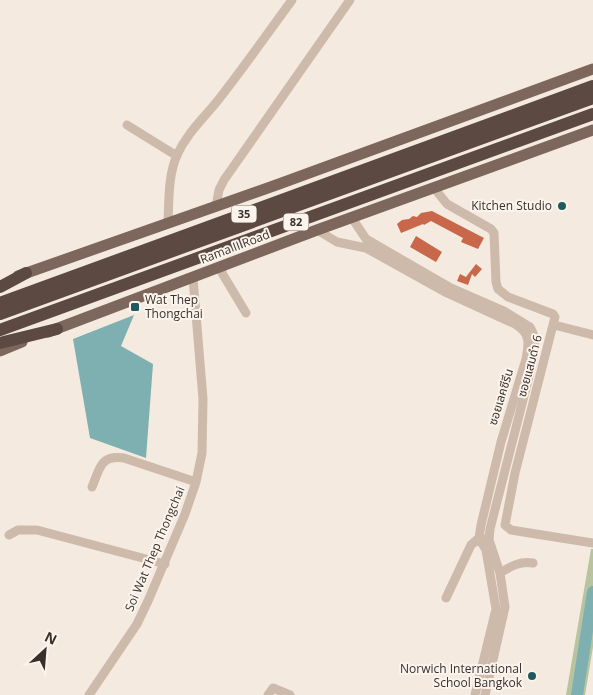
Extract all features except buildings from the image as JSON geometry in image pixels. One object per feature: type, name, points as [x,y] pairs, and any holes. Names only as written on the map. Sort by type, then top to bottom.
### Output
[{"type":"highway","name":"35","points":[[0,303],[591,89]]},
{"type":"highway","name":"82","points":[[0,314],[591,89]]},
{"type":"highway","name":"82","points":[[0,329],[593,114]]},
{"type":"highway","name":"Rama II Road","points":[[0,329],[39,313],[593,114]]},
{"type":"highway","points":[[0,287],[26,273]]},
{"type":"highway","points":[[0,298],[32,292]]},
{"type":"highway","points":[[0,337],[39,313]]},
{"type":"highway","points":[[0,343],[57,329]]},
{"type":"main road","name":"35","points":[[0,282],[593,69]]},
{"type":"main road","name":"Rama II Road","points":[[0,350],[317,230],[593,130]]},
{"type":"street","points":[[168,223],[170,183],[177,156],[189,133],[209,112],[292,0]]},
{"type":"street","points":[[216,206],[219,190],[224,180],[350,0]]},
{"type":"street","points":[[127,125],[177,156]]},
{"type":"street","name":"ซอยแสมดำ 6","points":[[434,188],[447,204],[491,229],[494,233],[498,289],[508,297],[553,314],[556,317],[514,473],[505,525],[511,530],[593,543]]},
{"type":"street","name":"ซอยเลคซีรีน","points":[[352,218],[366,239],[448,290]]},
{"type":"street","name":"ซอยเลคซีรีน","points":[[317,230],[337,242],[366,248],[522,328],[528,341],[529,360],[489,540]]},
{"type":"street","points":[[222,266],[222,273],[246,314]]},
{"type":"street","name":"Soi Wat Thep Thongchai","points":[[89,695],[137,624],[165,564],[196,482],[202,453],[203,399],[193,278]]},
{"type":"street","points":[[554,325],[593,336]]},
{"type":"street","name":"ซอยเลคซีรีน","points":[[479,538],[501,442],[529,360]]},
{"type":"street","points":[[92,487],[104,461],[115,457],[124,458],[196,482]]},
{"type":"street","points":[[9,534],[18,530],[37,530],[165,564]]},
{"type":"street","points":[[475,695],[485,674],[505,607],[500,573],[489,540],[479,538]]},
{"type":"street","points":[[446,598],[471,545],[479,538]]},
{"type":"street","points":[[479,538],[486,550],[496,609],[485,674],[485,695]]},
{"type":"street","points":[[500,573],[510,566],[521,562],[533,563]]},
{"type":"street","points":[[268,695],[273,688],[290,695]]},
{"type":"green space","points":[[591,549],[593,549],[593,647],[585,695],[566,695]]},
{"type":"water","points":[[134,315],[121,346],[153,364],[146,458],[90,438],[73,339]]},
{"type":"waterway","points":[[577,695],[593,592]]},
{"type":"place","name":"Kitchen Studio","points":[[562,206]]},
{"type":"place","name":"Wat Thep Thongchai","points":[[135,307]]},
{"type":"place","name":"Norwich International School Bangkok","points":[[532,676]]}]
